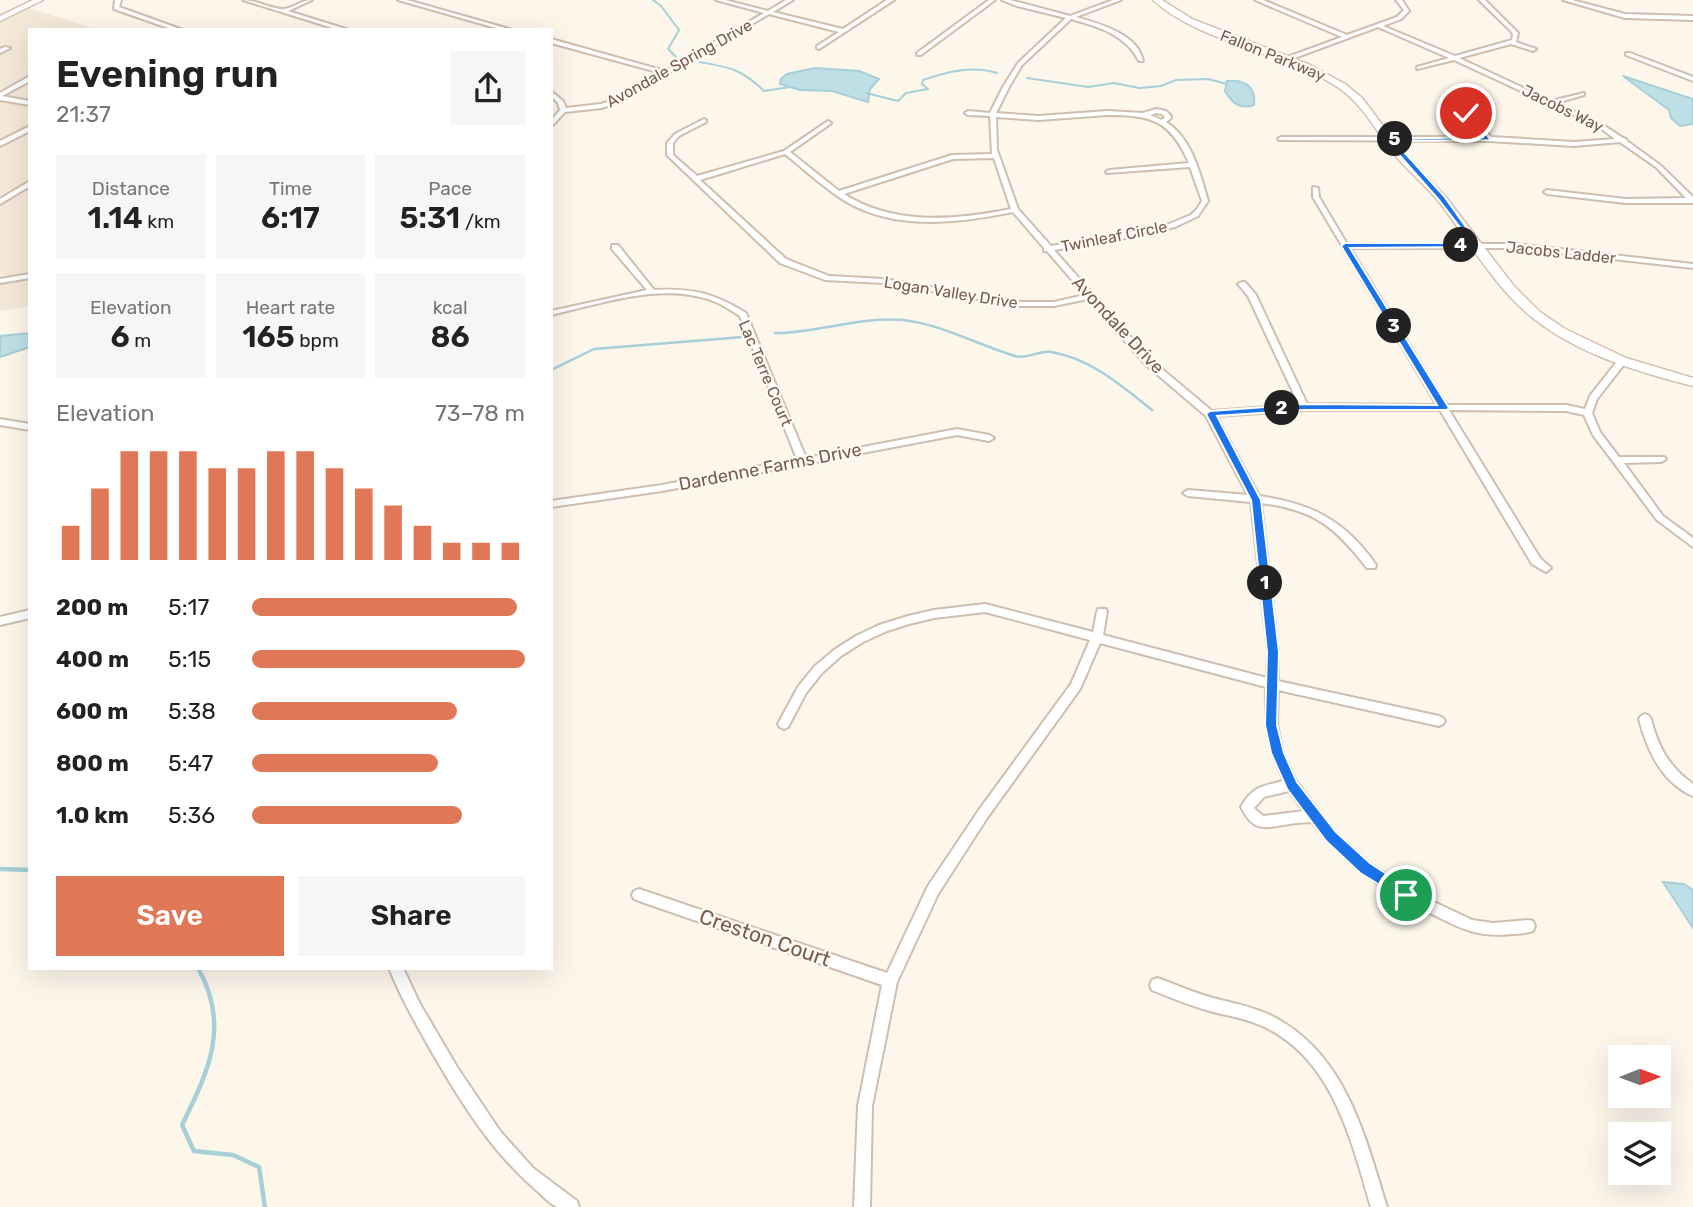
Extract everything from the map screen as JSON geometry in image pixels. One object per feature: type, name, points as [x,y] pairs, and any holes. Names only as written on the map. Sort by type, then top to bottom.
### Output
[{"type":"street","points":[[0,19],[39,0]]},
{"type":"street","points":[[118,0],[116,8],[174,28]]},
{"type":"street","points":[[246,0],[339,28]]},
{"type":"street","points":[[283,11],[309,0]]},
{"type":"street","points":[[401,0],[503,28]]},
{"type":"street","points":[[719,0],[843,31]]},
{"type":"street","name":"Avondale Spring Drive","points":[[563,110],[610,104],[790,0]]},
{"type":"street","points":[[818,47],[891,0]]},
{"type":"street","points":[[919,54],[992,0]]},
{"type":"street","points":[[1005,0],[1069,18],[1125,38],[1140,51],[1141,60]]},
{"type":"street","points":[[968,113],[993,114],[1020,64],[1069,18],[1118,0]]},
{"type":"street","name":"Fallon Parkway","points":[[1157,0],[1189,21],[1287,59],[1323,75],[1352,93],[1441,198],[1509,287],[1536,315],[1561,332],[1622,361],[1693,382]]},
{"type":"street","points":[[1258,0],[1345,36]]},
{"type":"street","points":[[1287,59],[1399,18],[1406,12],[1399,0]]},
{"type":"street","points":[[1482,0],[1516,34],[1512,42]]},
{"type":"street","points":[[1566,0],[1625,16],[1693,18]]},
{"type":"street","name":"Jacobs Way","points":[[1377,26],[1553,102],[1624,140],[1658,166],[1693,201]]},
{"type":"street","points":[[553,42],[664,72]]},
{"type":"street","points":[[1419,68],[1512,42],[1533,49]]},
{"type":"street","points":[[1628,54],[1693,79]]},
{"type":"street","points":[[0,97],[28,79]]},
{"type":"street","points":[[1553,102],[1582,94]]},
{"type":"street","points":[[553,95],[561,102],[563,110],[553,122]]},
{"type":"street","points":[[0,97],[28,103]]},
{"type":"street","name":"Twinleaf Circle","points":[[993,114],[1037,118],[1111,113],[1144,116],[1163,122],[1178,135],[1205,201],[1199,212],[1188,220],[1047,249]]},
{"type":"street","points":[[1466,113],[1489,139]]},
{"type":"street","name":"Avondale Drive","points":[[993,114],[997,156],[1015,210],[1148,362],[1210,414],[1256,500],[1273,652],[1271,725],[1277,753],[1292,785],[1331,837],[1365,868],[1444,915],[1471,926],[1493,930],[1528,926]]},
{"type":"street","name":"Logan Valley Drive","points":[[704,121],[677,135],[670,143],[670,155],[783,261],[812,274],[844,281],[884,281],[1020,304],[1054,304],[1090,296]]},
{"type":"street","points":[[695,179],[786,152],[828,124]]},
{"type":"street","points":[[0,145],[28,129]]},
{"type":"street","points":[[1281,139],[1489,139],[1574,144],[1624,140]]},
{"type":"street","points":[[786,152],[857,204],[908,220],[982,217],[1015,210]]},
{"type":"street","points":[[840,193],[953,157],[997,156]]},
{"type":"street","points":[[1109,172],[1191,165]]},
{"type":"street","points":[[0,202],[28,184]]},
{"type":"street","points":[[1315,188],[1316,197],[1345,246],[1536,561],[1546,569]]},
{"type":"street","points":[[1547,192],[1626,201],[1693,201]]},
{"type":"street","name":"Jacobs Ladder","points":[[1345,246],[1532,247],[1693,266]]},
{"type":"street","points":[[615,247],[652,292]]},
{"type":"street","points":[[804,281],[812,274]]},
{"type":"street","points":[[0,281],[28,276]]},
{"type":"street","points":[[1242,284],[1252,295],[1304,407]]},
{"type":"street","name":"Lac Terre Court","points":[[553,313],[652,292],[701,293],[732,305],[743,315],[802,460]]},
{"type":"street","points":[[1622,361],[1593,398],[1588,413],[1596,433],[1619,460],[1660,518],[1693,543]]},
{"type":"street","points":[[1210,414],[1304,407],[1566,408],[1588,413]]},
{"type":"street","points":[[0,422],[28,427]]},
{"type":"street","name":"Dardenne Farms Drive","points":[[553,504],[662,488],[957,432],[989,438]]},
{"type":"street","points":[[1619,460],[1661,459]]},
{"type":"street","points":[[1188,493],[1280,503],[1320,517],[1344,533],[1371,565]]},
{"type":"street","points":[[784,724],[802,690],[821,668],[845,648],[881,629],[918,617],[949,610],[985,608],[1271,684],[1439,721]]},
{"type":"street","points":[[862,1207],[865,1106],[890,981],[933,890],[983,814],[1076,686],[1097,637],[1102,612]]},
{"type":"street","points":[[0,621],[28,614]]},
{"type":"street","points":[[1646,719],[1651,746],[1662,764],[1693,790]]},
{"type":"street","points":[[1292,785],[1260,792],[1247,807],[1251,816],[1258,823],[1266,824],[1289,818],[1315,816]]},
{"type":"street","name":"Creston Court","points":[[639,895],[890,981]]},
{"type":"street","points":[[397,970],[416,1010],[480,1119],[511,1158],[543,1188],[571,1207]]},
{"type":"street","points":[[1157,985],[1265,1021],[1287,1033],[1311,1054],[1331,1077],[1345,1102],[1379,1207]]},
{"type":"shaded area","points":[[25,7],[93,28],[28,28],[28,306],[0,311],[0,19]]},
{"type":"water","points":[[815,68],[859,71],[879,79],[870,89],[868,102],[832,91],[800,90],[780,84],[787,74]]},
{"type":"water","points":[[1623,76],[1693,99],[1693,124],[1680,126],[1671,118],[1669,110]]},
{"type":"water","points":[[1227,81],[1239,81],[1248,85],[1253,93],[1254,105],[1245,107],[1234,102],[1225,91]]},
{"type":"water","points":[[28,333],[28,348],[0,357],[0,336]]},
{"type":"water","points":[[1663,882],[1684,884],[1693,890],[1693,928]]},
{"type":"waterway","points":[[653,0],[661,6],[679,30],[668,49],[676,57]]},
{"type":"waterway","points":[[699,62],[734,70],[764,91],[790,87]]},
{"type":"waterway","points":[[866,93],[898,101],[906,93],[928,89],[922,84],[923,80],[941,74],[969,70],[997,73]]},
{"type":"waterway","points":[[1027,78],[1088,87],[1114,83],[1140,88],[1161,86],[1176,80],[1208,79],[1227,84]]},
{"type":"waterway","points":[[775,333],[872,320],[917,322],[1015,356],[1051,352],[1079,360],[1105,374],[1152,410]]},
{"type":"waterway","points":[[553,369],[594,349],[743,337]]},
{"type":"waterway","points":[[0,869],[28,870]]},
{"type":"waterway","points":[[199,970],[208,989],[213,1010],[212,1048],[200,1086],[182,1125],[194,1151],[233,1155],[259,1167],[265,1207]]},
{"type":"route","points":[[1406,895],[1365,868],[1331,837],[1292,785],[1277,753],[1271,725],[1273,652],[1256,500],[1210,414],[1245,409],[1304,407],[1444,408],[1345,246],[1478,245],[1389,139],[1489,139],[1466,113]]}]
